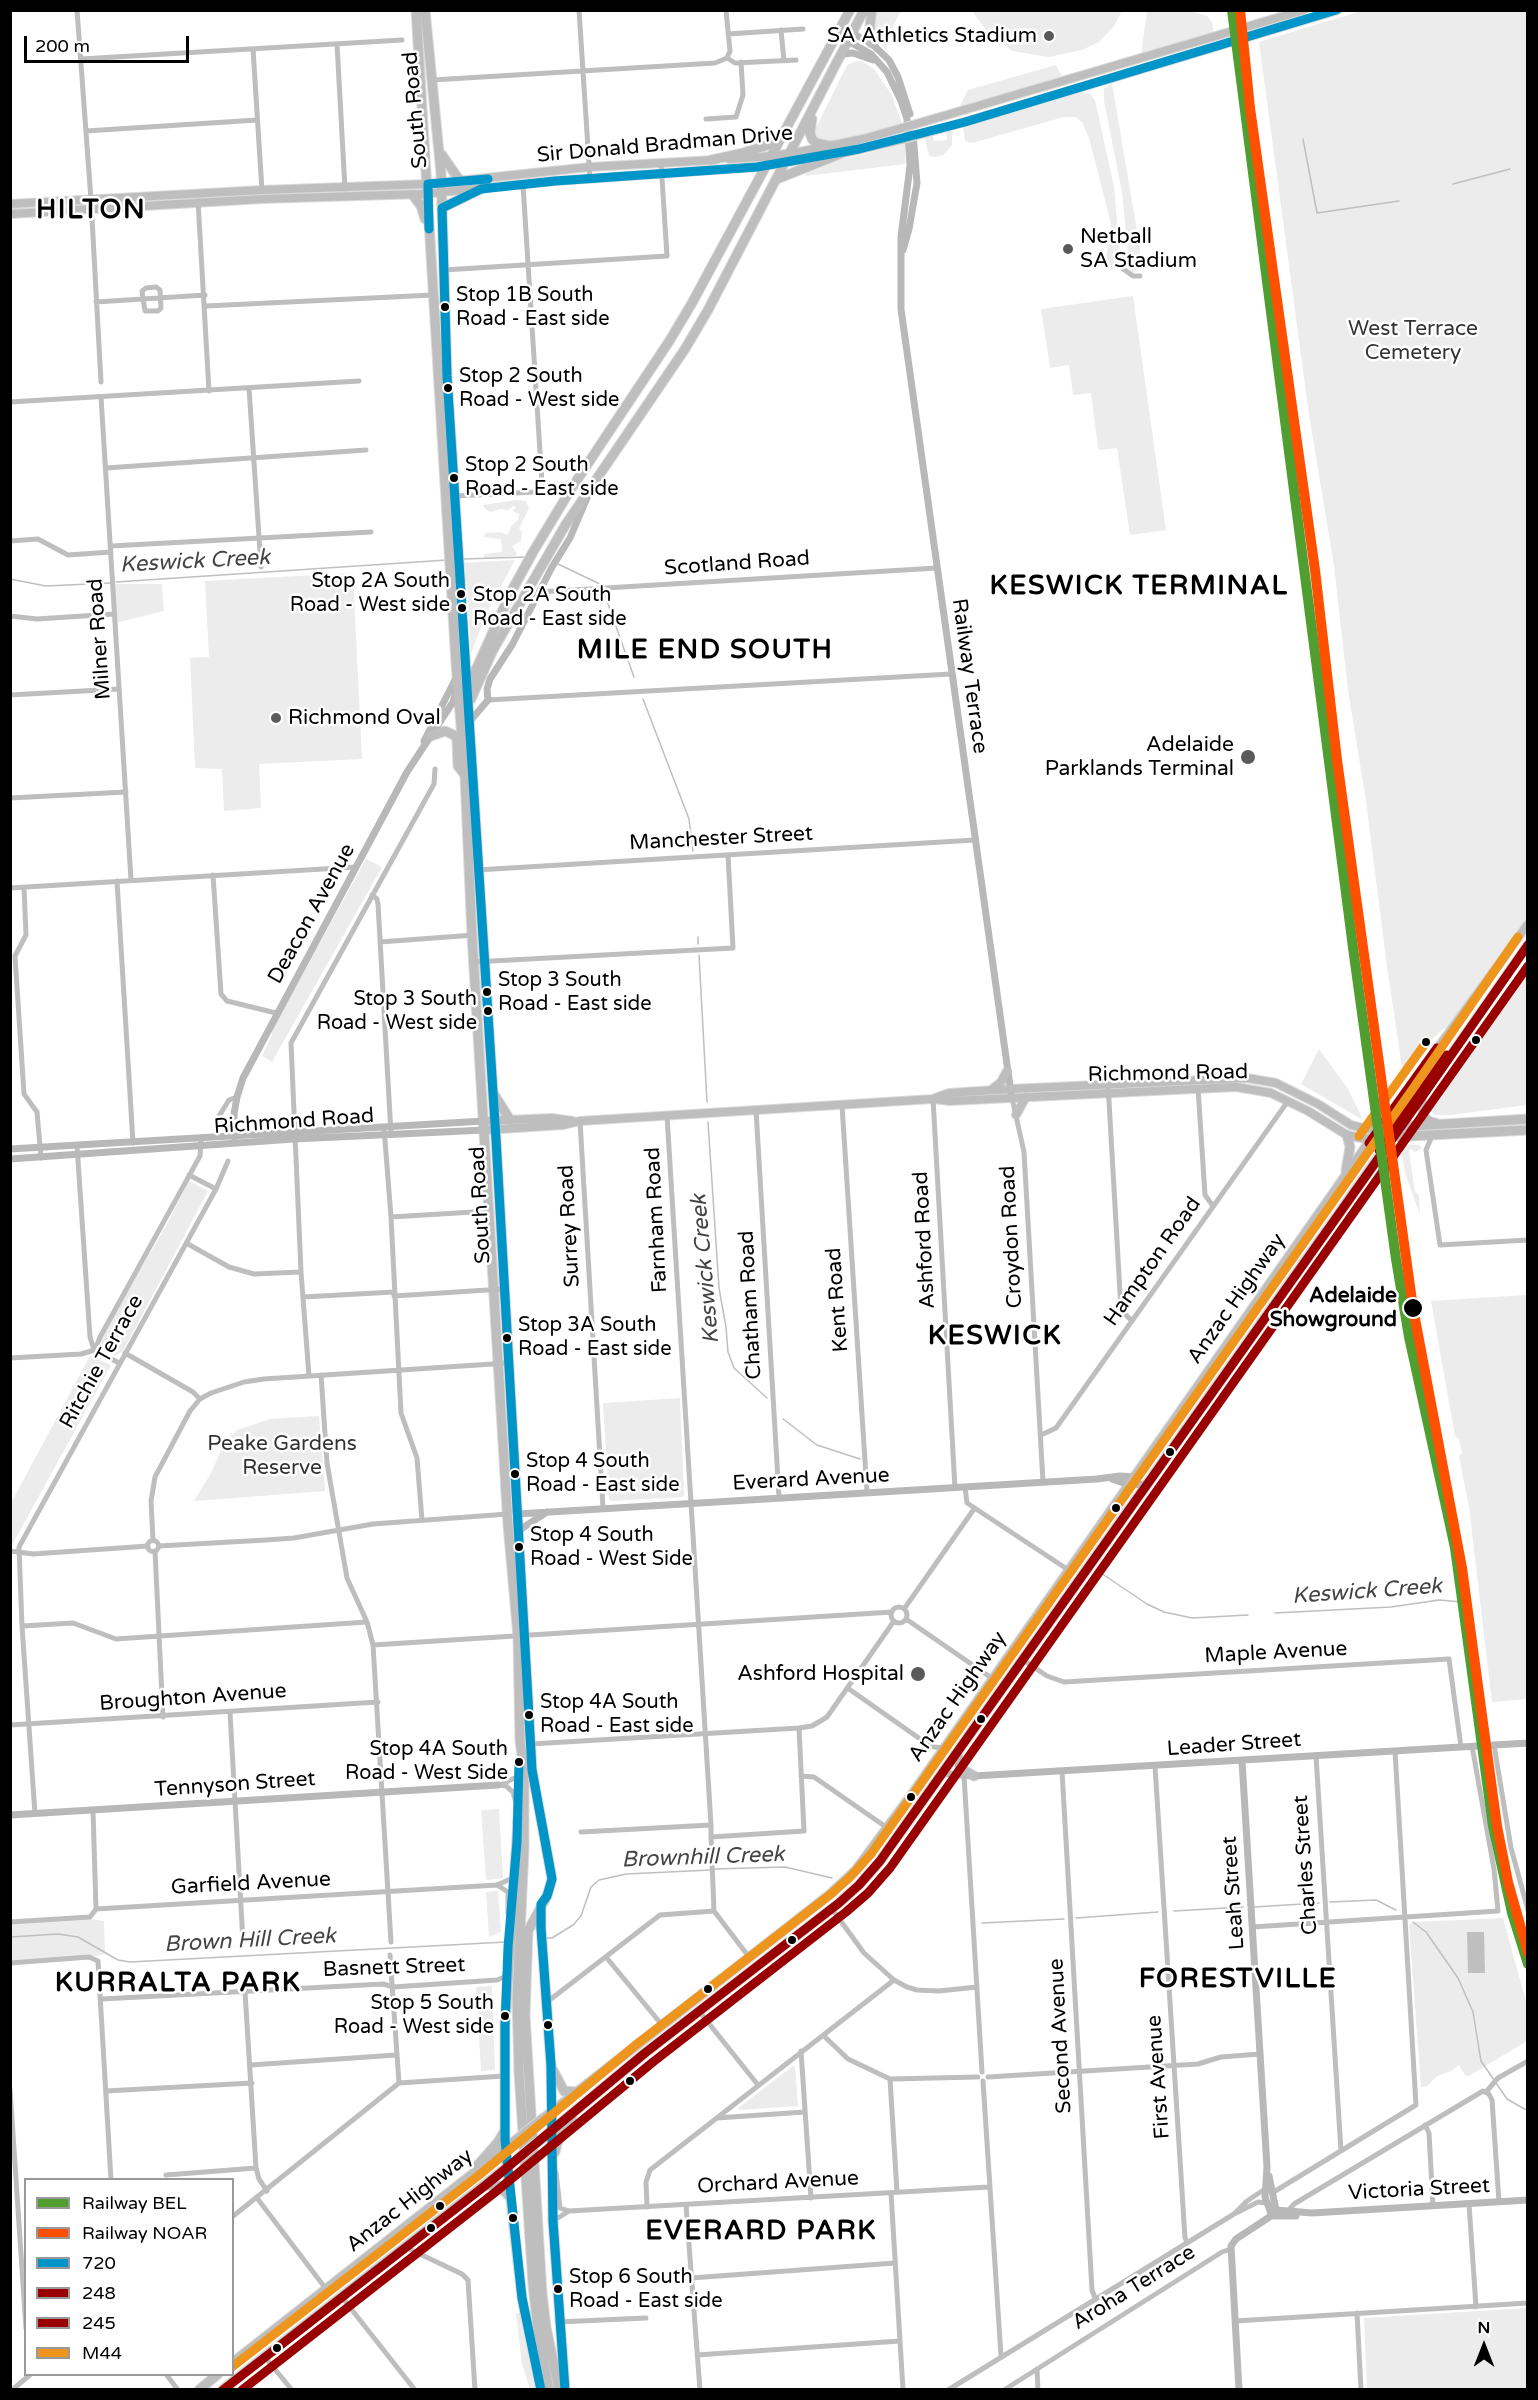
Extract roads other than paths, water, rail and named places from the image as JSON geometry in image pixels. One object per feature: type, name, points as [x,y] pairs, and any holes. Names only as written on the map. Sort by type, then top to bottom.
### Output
[{"type":"highway","name":"South Road","points":[[416,10],[433,295],[451,496],[461,673]]},
{"type":"highway","name":"South Road","points":[[425,10],[439,141],[451,496]]},
{"type":"highway","points":[[463,687],[533,552],[571,489],[670,340],[850,10]]},
{"type":"highway","points":[[465,707],[484,665],[549,562],[572,514],[685,349],[813,111],[864,10]]},
{"type":"highway","points":[[871,43],[872,10]]},
{"type":"highway","points":[[840,32],[851,37]]},
{"type":"highway","points":[[813,111],[810,133],[812,139],[816,143],[831,146]]},
{"type":"highway","points":[[711,160],[743,153],[782,138]]},
{"type":"highway","points":[[439,141],[447,164],[460,181]]},
{"type":"highway","points":[[777,179],[840,154]]},
{"type":"highway","points":[[442,208],[480,189]]},
{"type":"highway","points":[[413,195],[419,201],[425,215],[430,245]]},
{"type":"highway","points":[[461,673],[463,687]]},
{"type":"highway","name":"South Road","points":[[463,687],[465,776],[473,870],[482,935],[493,1091],[489,1125],[490,1211],[499,1289]]},
{"type":"highway","name":"South Road","points":[[465,707],[470,721],[472,936],[489,1125],[521,1636],[538,1811],[552,1880],[547,1896],[519,1930]]},
{"type":"highway","points":[[431,736],[445,731],[454,735],[457,740],[458,766],[465,776]]},
{"type":"highway","points":[[493,1091],[510,1120]]},
{"type":"highway","points":[[1379,1128],[1527,1119]]},
{"type":"highway","name":"Anzac Highway","points":[[222,2389],[486,2185],[626,2068],[832,1909],[859,1885],[880,1861],[1367,1173],[1393,1137],[1405,1125]]},
{"type":"highway","points":[[1372,1138],[1527,1130]]},
{"type":"highway","points":[[1345,1176],[1350,1147],[1347,1135]]},
{"type":"highway","name":"Anzac Highway","points":[[234,2361],[829,1895],[861,1863],[1070,1571],[1345,1176],[1363,1143],[1372,1138]]},
{"type":"highway","points":[[1186,1404],[1197,1412]]},
{"type":"highway","name":"South Road","points":[[513,1514],[518,1531],[521,1636],[519,1741],[524,1770],[524,1849],[518,1948],[519,2057],[533,2285],[538,2330],[549,2390]]},
{"type":"highway","points":[[1050,1598],[1061,1605]]},
{"type":"highway","points":[[1003,1664],[1014,1658],[1023,1659],[1017,1643]]},
{"type":"highway","points":[[970,1712],[980,1719]]},
{"type":"highway","points":[[519,1741],[515,1877],[518,1948],[502,1978],[505,2149],[522,2298],[541,2390]]},
{"type":"highway","points":[[913,1793],[929,1778],[943,1771],[941,1759],[946,1746]]},
{"type":"highway","points":[[957,1752],[960,1768],[974,1776]]},
{"type":"highway","points":[[876,1842],[883,1848],[892,1843]]},
{"type":"highway","points":[[861,1863],[874,1855],[878,1855],[880,1861]]},
{"type":"highway","points":[[541,1904],[551,2066],[553,2221],[558,2322],[566,2390]]},
{"type":"highway","name":"South Road","points":[[518,1948],[525,2015],[540,2271],[546,2327],[559,2390]]},
{"type":"highway","points":[[722,1978],[730,1988]]},
{"type":"highway","points":[[618,2059],[626,2068]]},
{"type":"highway","points":[[551,2066],[564,2091],[576,2092]]},
{"type":"highway","points":[[553,2221],[554,2162],[559,2136],[581,2105]]},
{"type":"highway","points":[[464,2182],[498,2142],[505,2129]]},
{"type":"highway","points":[[486,2185],[499,2186],[510,2197]]},
{"type":"highway","points":[[408,2226],[427,2221],[431,2226]]},
{"type":"highway","points":[[299,2311],[301,2318],[316,2316]]},
{"type":"highway","points":[[284,2323],[293,2322],[297,2326],[296,2331]]},
{"type":"highway","points":[[199,2390],[216,2376],[222,2389]]},
{"type":"main road","name":"Sir Donald Bradman Drive","points":[[441,188],[460,181],[590,167],[772,156],[831,146],[902,128],[1304,10]]},
{"type":"main road","name":"Sir Donald Bradman Drive","points":[[10,204],[345,187],[480,189],[590,178],[785,164],[904,139],[1338,10]]},
{"type":"main road","points":[[510,177],[523,184]]},
{"type":"main road","name":"Sir Donald Bradman Drive","points":[[10,214],[262,199],[413,195],[428,189]]},
{"type":"main road","name":"Anzac Highway","points":[[1372,1138],[1527,924]]},
{"type":"main road","points":[[1520,935],[1527,942]]},
{"type":"main road","name":"Anzac Highway","points":[[1405,1125],[1527,942]]},
{"type":"main road","points":[[992,1090],[1008,1073],[1013,1082],[1024,1088]]},
{"type":"main road","name":"Richmond Road","points":[[489,1125],[510,1120],[580,1121],[933,1099],[950,1101],[1012,1098],[1109,1088],[1261,1080],[1292,1090],[1351,1125],[1379,1128]]},
{"type":"main road","name":"Richmond Road","points":[[1197,1083],[1251,1088],[1271,1093],[1363,1143]]},
{"type":"main road","name":"Richmond Road","points":[[933,1099],[949,1093],[1024,1088],[1109,1088]]},
{"type":"main road","points":[[1288,1101],[1292,1090]]},
{"type":"main road","points":[[1016,1115],[1026,1097]]},
{"type":"main road","points":[[1422,1097],[1423,1116],[1430,1121],[1445,1125]]},
{"type":"main road","name":"Richmond Road","points":[[489,1125],[563,1125],[580,1121]]},
{"type":"street","points":[[77,10],[101,382]]},
{"type":"street","points":[[579,10],[590,178]]},
{"type":"street","points":[[726,10],[729,51],[727,58]]},
{"type":"street","points":[[728,34],[803,29]]},
{"type":"street","points":[[781,30],[784,61]]},
{"type":"street","name":"Railway Terrace","points":[[851,37],[871,43],[889,60],[907,102],[914,139],[917,183],[909,230],[900,258]]},
{"type":"street","name":"Railway Terrace","points":[[851,37],[881,64],[894,85],[907,118],[910,166],[900,258],[901,309],[1012,1098]]},
{"type":"street","points":[[81,59],[402,40]]},
{"type":"street","points":[[337,44],[345,197]]},
{"type":"street","points":[[253,49],[262,199]]},
{"type":"street","points":[[842,54],[863,56],[881,64]]},
{"type":"street","points":[[432,80],[715,63],[727,58]]},
{"type":"street","points":[[727,58],[735,63],[796,60]]},
{"type":"street","points":[[706,119],[736,117],[743,95],[741,62]]},
{"type":"street","points":[[86,130],[257,120]]},
{"type":"street","points":[[444,270],[667,256],[661,163]]},
{"type":"street","points":[[451,496],[534,492],[540,489],[542,483],[523,184]]},
{"type":"street","points":[[198,193],[209,391]]},
{"type":"street","points":[[1122,268],[1133,276],[1140,276]]},
{"type":"street","points":[[156,287],[160,290],[160,298],[160,310],[147,312],[143,310],[144,289],[156,287]]},
{"type":"street","points":[[96,302],[205,295]]},
{"type":"street","points":[[206,306],[433,295]]},
{"type":"street","points":[[10,402],[359,381]]},
{"type":"street","points":[[249,388],[261,567]]},
{"type":"street","name":"Milner Road","points":[[101,397],[130,880]]},
{"type":"street","points":[[106,468],[366,450]]},
{"type":"street","points":[[470,721],[488,700],[487,689],[490,679],[512,645],[538,592],[549,562],[570,538],[587,498],[612,454]]},
{"type":"street","points":[[10,541],[38,540],[68,555],[111,549],[371,532]]},
{"type":"street","name":"Scotland Road","points":[[538,592],[608,590],[937,568]]},
{"type":"street","points":[[10,616],[37,619],[114,614]]},
{"type":"street","name":"Deacon Avenue","points":[[235,1140],[237,1097],[243,1078],[461,673]]},
{"type":"street","points":[[488,700],[951,674]]},
{"type":"street","name":"Deacon Avenue","points":[[421,749],[463,687]]},
{"type":"street","points":[[10,695],[119,689]]},
{"type":"street","points":[[309,1376],[301,1272],[291,1043],[434,784],[435,769]]},
{"type":"street","points":[[10,798],[126,792]]},
{"type":"street","name":"Manchester Street","points":[[473,870],[975,840]]},
{"type":"street","points":[[474,962],[733,948],[728,855]]},
{"type":"street","points":[[10,888],[356,867]]},
{"type":"street","points":[[213,875],[221,994],[227,1001],[276,1014]]},
{"type":"street","points":[[117,881],[134,1147]]},
{"type":"street","points":[[24,887],[26,935],[15,956],[24,1094],[37,1112],[40,1158]]},
{"type":"street","points":[[372,895],[378,904],[400,1413],[417,1458],[422,1520]]},
{"type":"street","points":[[380,942],[482,935]]},
{"type":"street","points":[[1197,1083],[1204,1195],[1213,1206]]},
{"type":"street","points":[[1109,1088],[1121,1310],[1132,1321]]},
{"type":"street","name":"Deacon Avenue","points":[[219,1124],[219,1116],[229,1100],[237,1097]]},
{"type":"street","name":"Croydon Road","points":[[1012,1098],[1024,1152],[1043,1482]]},
{"type":"street","name":"Ashford Road","points":[[933,1099],[956,1488]]},
{"type":"street","name":"Hampton Road","points":[[1041,1435],[1056,1428],[1288,1101]]},
{"type":"street","name":"Kent Road","points":[[842,1105],[867,1492]]},
{"type":"street","name":"Chatham Road","points":[[756,1110],[778,1497]]},
{"type":"street","name":"Farnham Road","points":[[667,1116],[711,1837]]},
{"type":"street","name":"Surrey Road","points":[[580,1121],[603,1508]]},
{"type":"street","name":"Richmond Road","points":[[10,1159],[78,1156],[134,1147],[201,1142],[489,1125]]},
{"type":"street","points":[[1432,1136],[1426,1150],[1440,1245],[1527,1240]]},
{"type":"street","points":[[94,1350],[99,1337],[200,1156],[201,1142]]},
{"type":"street","points":[[77,1146],[90,1337],[94,1350]]},
{"type":"street","name":"Richmond Road","points":[[10,1149],[77,1146],[134,1147]]},
{"type":"street","name":"Ritchie Terrace","points":[[19,1552],[21,1543],[125,1353],[188,1244],[228,1161]]},
{"type":"street","points":[[189,1174],[216,1189]]},
{"type":"street","points":[[391,1217],[460,1211],[490,1211]]},
{"type":"street","points":[[188,1244],[229,1266],[254,1274],[301,1272]]},
{"type":"street","points":[[303,1297],[499,1289]]},
{"type":"street","points":[[10,1358],[81,1354],[94,1350],[120,1363]]},
{"type":"street","points":[[125,1353],[193,1392],[200,1400]]},
{"type":"street","points":[[10,1551],[33,1554],[148,1546],[153,1540],[153,1482],[189,1411],[211,1393],[244,1382],[504,1363]]},
{"type":"street","points":[[321,1375],[324,1433],[347,1578],[367,1622],[373,1645],[391,1942]]},
{"type":"street","name":"Everard Avenue","points":[[513,1514],[1106,1478],[1146,1484]]},
{"type":"street","points":[[965,1487],[967,1503],[974,1509],[1070,1571]]},
{"type":"street","points":[[904,1609],[974,1509]]},
{"type":"street","points":[[518,1531],[549,1511]]},
{"type":"street","points":[[163,1717],[155,1551],[159,1546],[275,1540],[338,1529],[513,1514]]},
{"type":"street","points":[[153,1540],[158,1542],[159,1546]]},
{"type":"street","points":[[148,1546],[149,1550],[155,1551]]},
{"type":"street","points":[[19,1552],[35,1814]]},
{"type":"street","points":[[373,1645],[891,1612],[897,1607],[904,1609]]},
{"type":"street","points":[[904,1609],[906,1619]]},
{"type":"street","points":[[891,1612],[894,1621]]},
{"type":"street","points":[[894,1621],[902,1622],[906,1619]]},
{"type":"street","points":[[906,1619],[993,1679]]},
{"type":"street","points":[[531,1744],[799,1728],[817,1724],[827,1717],[849,1689],[894,1621]]},
{"type":"street","points":[[22,1626],[73,1623],[116,1639],[367,1622]]},
{"type":"street","name":"Maple Avenue","points":[[1023,1659],[1047,1676],[1064,1682],[1449,1659],[1461,1747]]},
{"type":"street","points":[[849,1689],[923,1741],[934,1747],[946,1746]]},
{"type":"street","name":"Broughton Avenue","points":[[10,1725],[378,1702]]},
{"type":"street","points":[[230,1713],[243,1942]]},
{"type":"street","points":[[749,1958],[714,1911],[711,1837],[804,1831],[799,1728]]},
{"type":"street","name":"Leader Street","points":[[943,1771],[974,1776],[1527,1743]]},
{"type":"street","points":[[1494,1745],[1511,1848],[1527,1910]]},
{"type":"street","points":[[1252,1927],[1498,1911],[1494,1869],[1472,1746]]},
{"type":"street","points":[[1234,2214],[1247,2201],[1341,2151],[1413,2108],[1417,2100],[1395,1751]]},
{"type":"street","name":"Charles Street","points":[[1316,1756],[1341,2151]]},
{"type":"street","name":"Leah Street","points":[[1242,1761],[1267,2167],[1266,2202],[1274,2213]]},
{"type":"street","name":"First Avenue","points":[[1155,1766],[1187,2242]]},
{"type":"street","name":"Second Avenue","points":[[1062,1771],[1092,2290],[1095,2298]]},
{"type":"street","name":"Tennyson Street","points":[[10,1815],[498,1785],[509,1783],[519,1776]]},
{"type":"street","points":[[801,1776],[814,1777],[886,1827]]},
{"type":"street","points":[[963,1776],[1001,2356]]},
{"type":"street","points":[[498,1785],[506,1786],[513,1792],[516,1803],[517,1842]]},
{"type":"street","points":[[93,1810],[96,1909]]},
{"type":"street","points":[[581,1832],[711,1825]]},
{"type":"street","name":"Garfield Avenue","points":[[10,1922],[90,1917],[96,1909],[497,1885],[515,1877]]},
{"type":"street","points":[[497,1885],[505,1888],[509,1894],[519,1930]]},
{"type":"street","points":[[832,1909],[864,1953],[894,1980],[917,1990],[939,1991],[977,1987]]},
{"type":"street","points":[[547,2002],[660,1915],[714,1911]]},
{"type":"street","points":[[390,1955],[399,2083]]},
{"type":"street","points":[[606,1957],[662,2025]]},
{"type":"street","points":[[10,1963],[88,1958],[94,1959],[100,1965],[111,2178]]},
{"type":"street","name":"Basnett Street","points":[[102,1999],[383,1984],[393,1987],[502,1978]]},
{"type":"street","points":[[647,2207],[646,2182],[650,2170],[894,1980]]},
{"type":"street","points":[[245,1992],[256,2169],[267,2191]]},
{"type":"street","points":[[699,2011],[758,2085]]},
{"type":"street","points":[[824,2036],[848,2059],[890,2079],[983,2077],[1174,2066],[1198,2064],[1221,2057],[1260,2055]]},
{"type":"street","points":[[801,2051],[810,2198]]},
{"type":"street","points":[[251,2065],[396,2055]]},
{"type":"street","points":[[1286,2211],[1479,2092],[1488,2091],[1498,2078],[1527,2061]]},
{"type":"street","points":[[234,2215],[399,2083],[504,2076]]},
{"type":"street","points":[[890,2079],[895,2263],[903,2390]]},
{"type":"street","points":[[106,2091],[252,2083]]},
{"type":"street","points":[[10,2089],[24,2299]]},
{"type":"street","points":[[1488,2091],[1492,2100],[1499,2202]]},
{"type":"street","points":[[717,2118],[805,2112]]},
{"type":"street","points":[[1425,2125],[1429,2133],[1433,2206]]},
{"type":"street","points":[[554,2162],[560,2208],[569,2211]]},
{"type":"street","points":[[166,2175],[256,2169]]},
{"type":"street","name":"Orchard Avenue","points":[[553,2221],[569,2211],[989,2187]]},
{"type":"street","name":"Leah Street","points":[[1268,2191],[1274,2213]]},
{"type":"street","points":[[257,2198],[326,2289]]},
{"type":"street","name":"Victoria Street","points":[[1274,2213],[1288,2217],[1312,2213],[1527,2200]]},
{"type":"street","points":[[948,2390],[1234,2214],[1258,2202],[1266,2202]]},
{"type":"street","points":[[1469,2204],[1476,2307]]},
{"type":"street","points":[[686,2205],[700,2390]]},
{"type":"street","name":"Victoria Street","points":[[1274,2213],[1286,2211],[1312,2213]]},
{"type":"street","name":"Aroha Terrace","points":[[1004,2390],[1222,2252],[1231,2249],[1231,2244],[1236,2239],[1274,2213]]},
{"type":"street","points":[[405,2247],[462,2274],[468,2280],[475,2390]]},
{"type":"street","points":[[1231,2249],[1239,2390]]},
{"type":"street","points":[[691,2278],[895,2263]]},
{"type":"street","points":[[341,2296],[415,2390]]},
{"type":"street","points":[[1235,2321],[1527,2303]]},
{"type":"street","points":[[1357,2313],[1361,2390]]},
{"type":"street","points":[[558,2322],[646,2318]]},
{"type":"street","points":[[697,2355],[900,2341]]},
{"type":"street","points":[[264,2356],[292,2390]]},
{"type":"street","points":[[1037,2368],[1038,2390]]},
{"type":"street","points":[[12,2390],[29,2376]]},
{"type":"street","points":[[168,2376],[178,2390]]},
{"type":"waterway","points":[[1303,139],[1317,213],[1399,201]]},
{"type":"waterway","points":[[1453,184],[1510,169]]},
{"type":"waterway","name":"Keswick Creek","points":[[463,559],[527,557]]},
{"type":"waterway","name":"Keswick Creek","points":[[116,582],[447,560]]},
{"type":"waterway","name":"Keswick Creek","points":[[558,564],[602,585]]},
{"type":"waterway","name":"Keswick Creek","points":[[10,579],[46,586],[111,583]]},
{"type":"waterway","name":"Keswick Creek","points":[[603,590],[634,677]]},
{"type":"waterway","name":"Keswick Creek","points":[[643,699],[689,819],[693,851]]},
{"type":"waterway","name":"Keswick Creek","points":[[698,937],[698,944]]},
{"type":"waterway","name":"Keswick Creek","points":[[699,955],[707,1102]]},
{"type":"waterway","name":"Keswick Creek","points":[[708,1122],[719,1288],[728,1352],[734,1368],[767,1398]]},
{"type":"waterway","name":"Keswick Creek","points":[[783,1419],[817,1445],[860,1459]]},
{"type":"waterway","name":"Keswick Creek","points":[[1098,1571],[1147,1604],[1164,1612],[1192,1618],[1248,1615]]},
{"type":"waterway","name":"Keswick Creek","points":[[1275,1613],[1391,1607],[1439,1600],[1462,1602]]},
{"type":"waterway","name":"Brownhill Creek","points":[[715,1869],[785,1867],[832,1878]]},
{"type":"waterway","name":"Brownhill Creek","points":[[546,1938],[552,1938],[573,1925],[581,1916],[591,1887],[599,1880],[626,1874],[711,1870]]},
{"type":"waterway","name":"Brownhill Creek","points":[[1330,1902],[1376,1900],[1396,1910]]},
{"type":"waterway","name":"Brownhill Creek","points":[[1254,1907],[1319,1903]]},
{"type":"waterway","name":"Brownhill Creek","points":[[1174,1911],[1243,1907]]},
{"type":"waterway","name":"Brownhill Creek","points":[[1076,1918],[1158,1912]]},
{"type":"waterway","name":"Brownhill Creek","points":[[982,1923],[1064,1919]]},
{"type":"waterway","name":"Brownhill Creek","points":[[1413,1922],[1426,1932],[1458,1978],[1473,2012],[1481,2061],[1507,2099],[1528,2111]]},
{"type":"waterway","name":"Brown Hill Creek","points":[[10,1937],[58,1934],[78,1937],[118,1960],[130,1962],[506,1942]]},
{"type":"rail line","name":"BEL","points":[[1232,10],[1354,955],[1396,1259],[1409,1337],[1455,1548],[1493,1826],[1512,1913],[1528,1964]]},
{"type":"rail line","name":"NOAR","points":[[1240,10],[1250,108],[1315,570],[1337,760],[1413,1308],[1462,1568],[1497,1826],[1508,1882],[1528,1953]]},
{"type":"place","name":"SA Athletics Stadium","points":[[1049,36]]},
{"type":"place","name":"Netball SA Stadium","points":[[1068,249]]},
{"type":"place","name":"Stop 1B South Road - East side","points":[[445,307]]},
{"type":"place","name":"Stop 2 South Road - West side","points":[[448,388]]},
{"type":"place","name":"Stop 2 South Road - East side","points":[[454,478]]},
{"type":"place","name":"Stop 2A South Road - West side","points":[[461,594]]},
{"type":"place","name":"Stop 2A South Road - East side","points":[[462,608]]},
{"type":"place","name":"Richmond Oval","points":[[276,718]]},
{"type":"place","name":"Adelaide Parklands Terminal","points":[[1248,757]]},
{"type":"place","name":"Stop 3 South Road - East side","points":[[487,992]]},
{"type":"place","name":"Stop 3 South Road - West side","points":[[488,1011]]},
{"type":"place","name":"Adelaide Showground","points":[[1413,1308]]},
{"type":"place","name":"Stop 3A South Road - East side","points":[[507,1338]]},
{"type":"place","name":"Stop 4 South Road - East side","points":[[515,1474]]},
{"type":"place","name":"Stop 4 South Road - West Side","points":[[519,1547]]},
{"type":"place","name":"Ashford Hospital","points":[[918,1674]]},
{"type":"place","name":"Stop 4A South Road - East side","points":[[529,1715]]},
{"type":"place","name":"Stop 4A South Road - West Side","points":[[519,1762]]},
{"type":"place","name":"Stop 5 South Road - West side","points":[[505,2016]]},
{"type":"place","name":"Stop 6 South Road - East side","points":[[558,2289]]},
{"type":"district","name":"HILTON","points":[[91,211]]},
{"type":"district","name":"KESWICK TERMINAL","points":[[1139,587]]},
{"type":"district","name":"MILE END SOUTH","points":[[705,651]]},
{"type":"district","name":"KESWICK","points":[[995,1337]]},
{"type":"district","name":"FORESTVILLE","points":[[1238,1980]]},
{"type":"district","name":"KURRALTA PARK","points":[[178,1984]]},
{"type":"district","name":"EVERARD PARK","points":[[761,2232]]},
{"type":"park label","name":"West Terrace Cemetery","points":[[1413,341]]},
{"type":"park label","name":"Peake Gardens Reserve","points":[[282,1456]]}]
